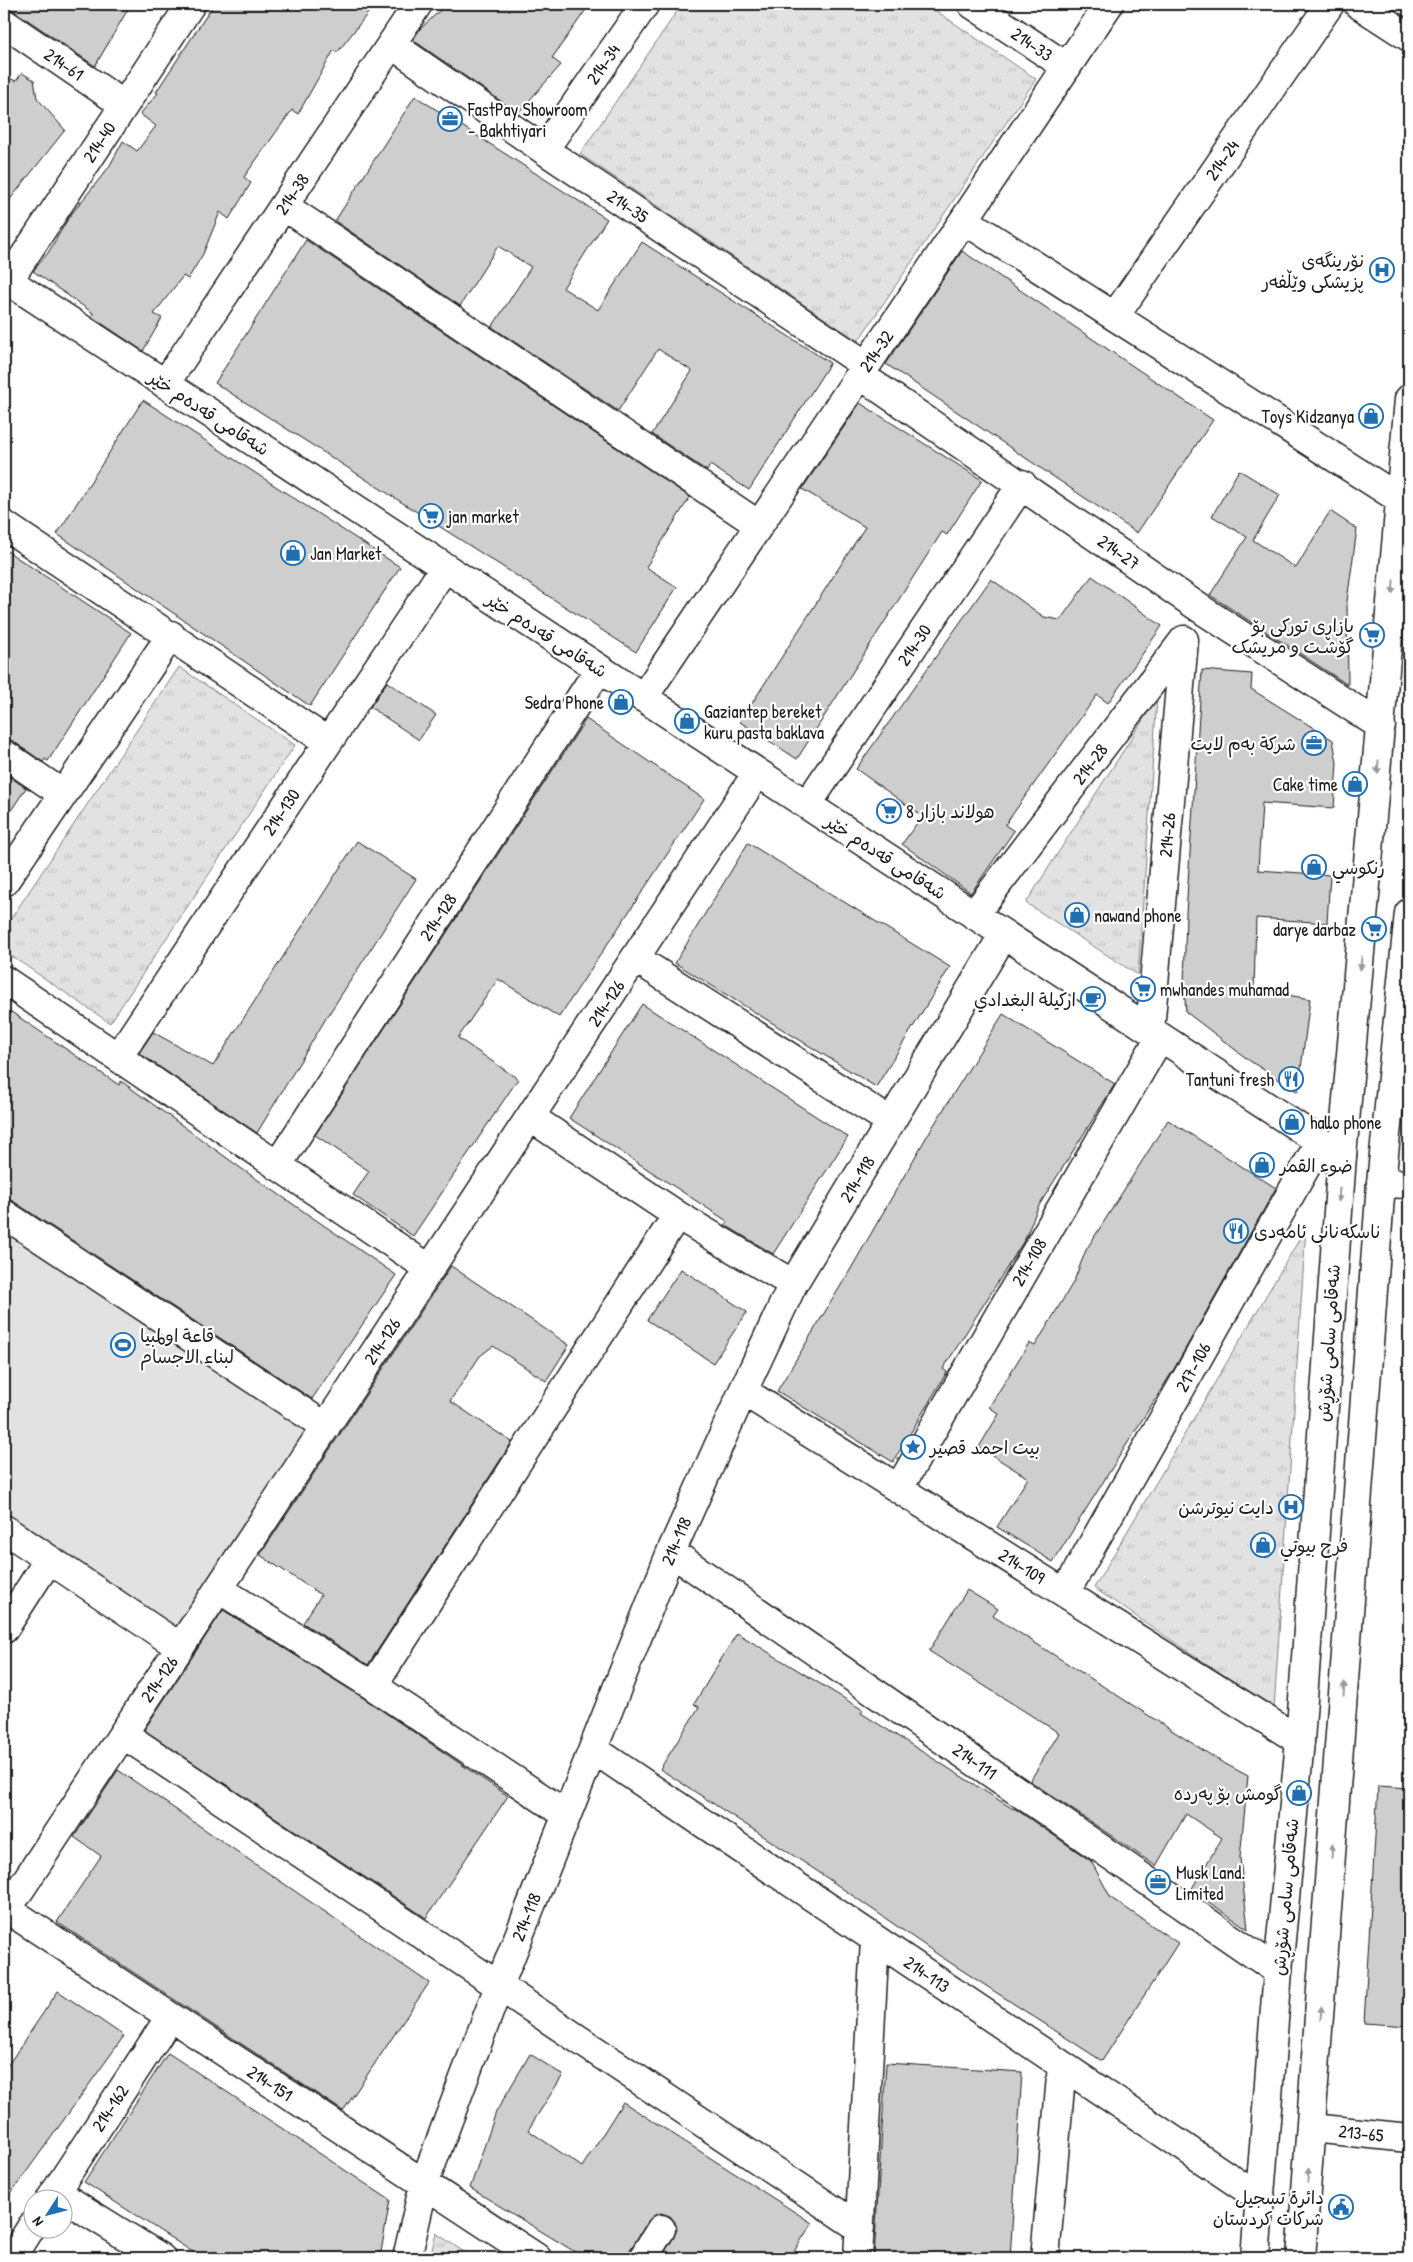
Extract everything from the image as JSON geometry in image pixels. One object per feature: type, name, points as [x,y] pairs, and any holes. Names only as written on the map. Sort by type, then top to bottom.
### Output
[{"type":"street","name":"214-40","points":[[6,280],[191,4]]},
{"type":"street","name":"214-38","points":[[165,384],[418,4]]},
{"type":"street","name":"214-34","points":[[544,150],[645,4]]},
{"type":"street","name":"214-33","points":[[972,4],[1066,67]]},
{"type":"street","name":"214-32","points":[[643,698],[1109,4]]},
{"type":"street","name":"214-24","points":[[1115,316],[1330,4]]},
{"type":"street","points":[[1358,4],[1409,37]]},
{"type":"street","name":"214-61","points":[[4,23],[124,105]]},
{"type":"street","name":"214-35","points":[[391,44],[863,370]]},
{"type":"street","points":[[284,206],[759,525]]},
{"type":"street","points":[[964,220],[1401,500]]},
{"type":"street","name":"شەقامی قەدەم خێر","points":[[6,280],[1331,1149]]},
{"type":"street","name":"214-27","points":[[863,370],[1204,611],[1381,726]]},
{"type":"street","name":"شەقامی سامی شۆڕش","points":[[1255,2258],[1278,1971],[1300,1741],[1331,1149],[1381,726],[1409,399]]},
{"type":"street","name":"214-30","points":[[807,805],[1022,484]]},
{"type":"street","points":[[4,525],[171,635],[328,742]]},
{"type":"street","name":"214-130","points":[[118,1057],[445,567]]},
{"type":"street","name":"214-28","points":[[974,915],[1184,640],[1204,611]]},
{"type":"street","points":[[4,882],[171,635]]},
{"type":"street","name":"214-26","points":[[1155,1033],[1184,640]]},
{"type":"street","name":"214-128","points":[[277,1166],[599,669]]},
{"type":"street","points":[[4,754],[63,794]]},
{"type":"street","name":"214-126","points":[[5,1910],[757,773]]},
{"type":"street","points":[[1301,2258],[1381,1183],[1409,913]]},
{"type":"street","name":"214-118","points":[[407,2258],[424,2184],[499,1986],[671,1552],[743,1390],[793,1284],[1004,934]]},
{"type":"street","points":[[635,958],[891,1122]]},
{"type":"street","points":[[4,980],[430,1269]]},
{"type":"street","name":"214-108","points":[[899,1488],[1155,1033]]},
{"type":"street","points":[[530,1117],[677,1215],[793,1284]]},
{"type":"street","name":"217-106","points":[[1065,1593],[1331,1149]]},
{"type":"street","points":[[1381,1183],[1409,1184]]},
{"type":"street","points":[[4,1215],[326,1426]]},
{"type":"street","points":[[373,1686],[677,1215]]},
{"type":"street","name":"214-109","points":[[743,1390],[1300,1741]]},
{"type":"street","points":[[4,1529],[180,1647]]},
{"type":"street","name":"214-111","points":[[671,1552],[1278,1971]]},
{"type":"street","points":[[4,1629],[49,1559]]},
{"type":"street","points":[[219,1589],[373,1686],[566,1815]]},
{"type":"street","points":[[123,1734],[860,2228]]},
{"type":"street","name":"214-113","points":[[593,1749],[1261,2199]]},
{"type":"street","name":"214-151","points":[[5,1910],[537,2258]]},
{"type":"street","points":[[858,2258],[875,1939]]},
{"type":"street","name":"214-162","points":[[57,2190],[170,2017]]},
{"type":"street","points":[[1045,2258],[1062,2065]]},
{"type":"street","name":"213-65","points":[[1312,2128],[1409,2138]]},
{"type":"street","points":[[72,2207],[161,2258]]},
{"type":"street","points":[[643,2258],[661,2230]]},
{"type":"street","points":[[12,2258],[23,2240]]},
{"type":"green space","points":[[682,4],[926,4],[1036,79],[858,341],[580,154]]},
{"type":"green space","points":[[179,667],[295,745],[110,1023],[4,951],[4,929]]},
{"type":"green space","points":[[1157,698],[1138,975],[1026,903]]},
{"type":"green space","points":[[4,1217],[326,1427],[180,1647],[4,1529]]},
{"type":"green space","points":[[1306,1228],[1274,1709],[1094,1588]]},
{"type":"green space","points":[[436,2233],[473,2258],[430,2258]]},
{"type":"building","points":[[4,4],[131,4],[95,66],[13,10],[4,8]]},
{"type":"building","points":[[214,4],[375,4],[337,53],[334,50],[298,114],[292,110],[244,177],[251,183],[229,219],[220,212],[203,254],[188,279],[183,276],[154,314],[162,318],[143,351],[92,317],[93,313],[33,271],[48,253],[69,217],[109,167],[123,141],[137,151],[156,126],[140,114],[158,93],[156,92]]},
{"type":"building","points":[[447,4],[590,4],[552,58],[561,65],[518,113],[413,40],[420,29]]},
{"type":"building","points":[[22,73],[34,80],[37,98],[65,130],[4,207],[4,76],[16,81]]},
{"type":"building","points":[[415,96],[607,219],[563,288],[598,310],[642,242],[830,363],[749,490],[710,465],[707,471],[652,434],[692,371],[658,349],[618,411],[492,327],[531,267],[498,246],[460,306],[335,221]]},
{"type":"building","points":[[306,240],[690,497],[646,567],[677,587],[636,652],[215,383]]},
{"type":"building","points":[[962,251],[1213,420],[1137,533],[886,364]]},
{"type":"building","points":[[143,400],[400,567],[310,706],[57,534]]},
{"type":"building","points":[[860,403],[982,480],[947,535],[942,532],[797,759],[740,722],[865,527],[802,489]]},
{"type":"building","points":[[1239,470],[1280,495],[1253,540],[1296,568],[1330,511],[1357,529],[1347,601],[1348,685],[1210,595],[1247,537],[1212,516]]},
{"type":"building","points":[[4,549],[131,633],[48,761],[45,759],[43,762],[13,741],[4,739]]},
{"type":"building","points":[[1092,576],[1162,626],[1108,703],[1097,695],[1005,825],[1014,831],[971,893],[902,844],[922,816],[856,769],[991,579],[1044,617],[1060,620]]},
{"type":"building","points":[[1202,670],[1252,674],[1251,689],[1333,740],[1337,763],[1334,808],[1262,803],[1258,870],[1330,875],[1327,923],[1256,918],[1254,989],[1310,999],[1298,1092],[1250,1061],[1186,1012],[1184,986],[1186,913]]},
{"type":"building","points":[[387,682],[436,715],[419,740],[370,707]]},
{"type":"building","points":[[586,719],[704,799],[559,1017],[498,979],[458,1038],[518,1079],[413,1236],[353,1195],[369,1171],[315,1135]]},
{"type":"building","points":[[4,773],[26,788],[4,821]]},
{"type":"building","points":[[357,841],[416,879],[325,1020],[257,1133],[139,1053],[153,1032],[213,1066]]},
{"type":"building","points":[[748,843],[950,967],[876,1087],[675,963]]},
{"type":"building","points":[[642,1004],[848,1137],[773,1254],[725,1225],[727,1221],[569,1118]]},
{"type":"building","points":[[4,1007],[119,1085],[121,1081],[242,1169],[396,1275],[312,1399],[13,1201],[4,1199]]},
{"type":"building","points":[[1003,1014],[1115,1084],[1038,1207],[1025,1239],[943,1369],[947,1372],[893,1462],[777,1391],[849,1272],[927,1136]]},
{"type":"building","points":[[1168,1120],[1276,1188],[1174,1369],[1053,1562],[997,1527],[1028,1478],[979,1447],[999,1414],[989,1407],[1029,1343],[1035,1346],[1074,1281],[1086,1250]]},
{"type":"building","points":[[451,1266],[569,1345],[546,1381],[493,1346],[480,1356],[450,1401],[512,1442],[368,1665],[303,1623],[321,1595],[260,1555]]},
{"type":"building","points":[[681,1269],[747,1312],[713,1363],[647,1320]]},
{"type":"building","points":[[967,1590],[998,1609],[993,1616],[1220,1761],[1248,1776],[1240,1858],[1248,1929],[1191,1890],[1222,1838],[1186,1814],[1156,1866],[1030,1781],[1059,1733],[929,1651]]},
{"type":"building","points":[[223,1610],[365,1699],[508,1796],[426,1918],[144,1730]]},
{"type":"building","points":[[737,1633],[863,1710],[861,1713],[1014,1808],[1091,1861],[1111,1898],[1178,1943],[1102,2061],[940,1956],[817,1871],[660,1769],[699,1707],[694,1704]]},
{"type":"building","points":[[118,1770],[429,1983],[343,2111],[57,1922],[101,1856],[74,1837]]},
{"type":"building","points":[[1378,1786],[1409,1788],[1409,2026],[1364,2023]]},
{"type":"building","points":[[58,1991],[124,2036],[4,2203],[4,2071]]},
{"type":"building","points":[[168,2053],[390,2200],[380,2258],[202,2258],[84,2182]]},
{"type":"building","points":[[530,2054],[563,2075],[528,2130],[582,2167],[623,2102],[812,2223],[790,2258],[661,2258],[677,2229],[675,2222],[670,2216],[661,2213],[653,2216],[648,2221],[627,2258],[585,2258],[470,2188],[496,2112]]},
{"type":"building","points":[[886,2063],[1022,2072],[1010,2258],[874,2258]]},
{"type":"place","name":"FastPay Showroom - Bakhtiyari","points":[[450,119]]},
{"type":"place","name":"نۆرینگەی پزیشکی وێڵفەر","points":[[1382,270]]},
{"type":"place","name":"Toys Kidzanya","points":[[1371,416]]},
{"type":"place","name":"jan market","points":[[431,516]]},
{"type":"place","name":"Jan Market","points":[[293,553]]},
{"type":"place","name":"بازاڕی تورکی بۆ گۆشـت و مریشک","points":[[1372,635]]},
{"type":"place","name":"Sedra Phone","points":[[621,702]]},
{"type":"place","name":"Gaziantep bereket kuru pasta baklava","points":[[687,721]]},
{"type":"place","name":"شرکة بەم لایت","points":[[1314,743]]},
{"type":"place","name":"Cake time","points":[[1355,784]]},
{"type":"place","name":"هولاند بازار 8","points":[[889,811]]},
{"type":"place","name":"رنكوسي","points":[[1314,867]]},
{"type":"place","name":"nawand phone","points":[[1077,915]]},
{"type":"place","name":"darye darbaz","points":[[1374,929]]},
{"type":"place","name":"mwhandes muhamad","points":[[1143,989]]},
{"type":"place","name":"اركيلة البغدادي","points":[[1093,999]]},
{"type":"place","name":"Tantuni fresh","points":[[1291,1079]]},
{"type":"place","name":"hallo phone","points":[[1292,1122]]},
{"type":"place","name":"ضوء القمر","points":[[1262,1165]]},
{"type":"place","name":"ناسکەنانی ئامەدی","points":[[1236,1231]]},
{"type":"place","name":"قاعة اولمبيا لبناء الاجسام","points":[[123,1345]]},
{"type":"place","name":"بيت احمد قصير","points":[[913,1447]]},
{"type":"place","name":"دايت نيوترشن","points":[[1291,1507]]},
{"type":"place","name":"فرح بيوتي","points":[[1263,1545]]},
{"type":"place","name":"گومش بۆ پەردە","points":[[1299,1793]]},
{"type":"place","name":"Musk Land. Limited","points":[[1158,1882]]},
{"type":"place","name":"دائرة تسجيل شركات كردستان","points":[[1341,2207]]}]
